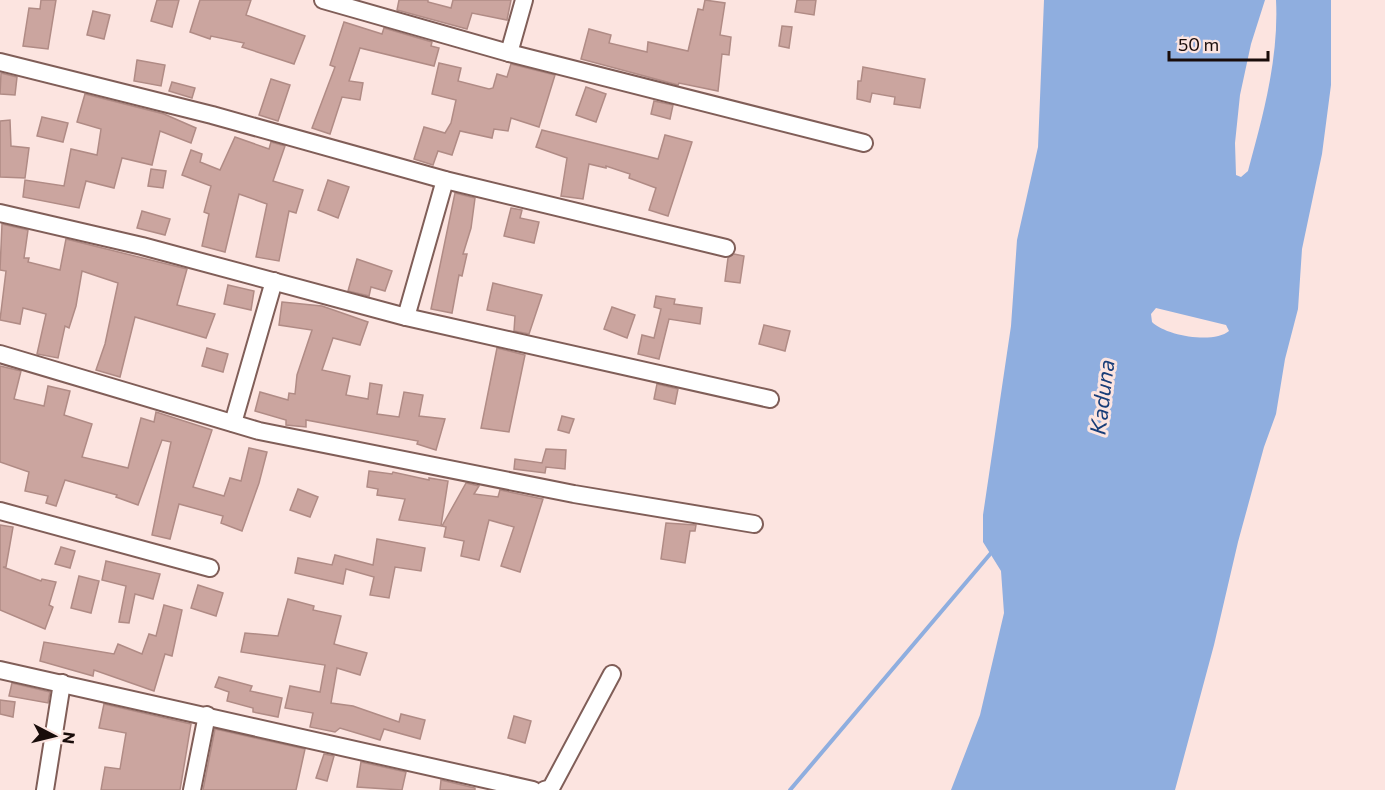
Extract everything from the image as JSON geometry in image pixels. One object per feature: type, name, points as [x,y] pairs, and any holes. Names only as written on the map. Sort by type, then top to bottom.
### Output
[{"type":"street","points":[[324,0],[347,3],[509,52],[864,143]]},
{"type":"street","points":[[509,52],[524,0]]},
{"type":"street","points":[[0,62],[212,115],[445,180],[726,248]]},
{"type":"street","points":[[406,317],[445,180]]},
{"type":"street","points":[[0,213],[142,246],[406,317],[770,399]]},
{"type":"street","points":[[233,423],[274,281]]},
{"type":"street","points":[[0,354],[258,431],[574,494],[754,524]]},
{"type":"street","points":[[0,511],[210,568]]},
{"type":"street","points":[[0,670],[533,790]]},
{"type":"street","points":[[544,790],[551,788],[612,674]]},
{"type":"street","points":[[45,790],[62,683]]},
{"type":"street","points":[[192,790],[207,716]]},
{"type":"water","name":"Kaduna","points":[[1044,0],[1265,0],[1251,44],[1240,95],[1235,143],[1236,175],[1241,177],[1248,171],[1269,87],[1275,43],[1276,0],[1331,0],[1331,85],[1322,154],[1302,249],[1298,309],[1285,359],[1276,414],[1264,447],[1238,542],[1214,645],[1175,790],[951,790],[980,715],[1004,613],[1001,571],[983,542],[983,515],[1011,326],[1017,240],[1038,147]],"holes":[[[1156,308],[1226,325],[1229,331],[1222,335],[1190,337],[1159,327],[1152,322],[1151,314]]]},
{"type":"building","points":[[41,0],[56,0],[48,49],[23,46],[29,8],[40,9]]},
{"type":"building","points":[[157,0],[179,0],[172,27],[151,21]]},
{"type":"building","points":[[200,0],[251,0],[246,15],[305,36],[294,64],[242,47],[244,43],[211,36],[210,39],[190,32]]},
{"type":"building","points":[[399,0],[428,0],[428,2],[451,8],[453,0],[511,0],[507,20],[472,13],[467,29],[397,10]]},
{"type":"building","points":[[705,0],[725,3],[720,35],[731,37],[729,55],[722,54],[718,91],[679,83],[678,85],[581,59],[589,29],[611,35],[609,43],[647,52],[648,42],[688,51],[698,9],[703,10]]},
{"type":"building","points":[[797,0],[816,0],[814,15],[795,12]]},
{"type":"building","points":[[93,11],[110,15],[104,39],[87,35]]},
{"type":"building","points":[[344,22],[382,34],[384,28],[432,42],[431,46],[439,48],[434,66],[360,48],[349,81],[363,83],[360,100],[342,97],[330,134],[312,128],[335,67],[330,65]]},
{"type":"building","points":[[782,26],[792,27],[789,48],[779,46]]},
{"type":"building","points":[[137,60],[165,65],[161,86],[134,81]]},
{"type":"building","points":[[439,63],[461,68],[458,81],[489,89],[493,88],[497,74],[507,77],[511,64],[555,75],[539,127],[511,118],[508,131],[494,129],[492,138],[460,131],[452,155],[438,151],[433,165],[414,159],[424,127],[445,133],[451,123],[456,100],[432,94]]},
{"type":"building","points":[[863,67],[925,79],[920,108],[894,104],[895,97],[872,93],[870,102],[857,99],[858,81],[861,81]]},
{"type":"building","points":[[1,73],[17,77],[15,95],[0,94]]},
{"type":"building","points":[[271,79],[290,85],[278,121],[259,115]]},
{"type":"building","points":[[172,82],[195,88],[192,98],[169,91]]},
{"type":"building","points":[[586,87],[606,94],[596,122],[576,115]]},
{"type":"building","points":[[85,94],[164,114],[196,128],[191,143],[160,131],[152,165],[122,158],[114,188],[86,181],[79,208],[23,197],[25,180],[64,186],[71,149],[97,155],[101,129],[77,122]]},
{"type":"building","points":[[654,101],[673,105],[670,119],[651,114]]},
{"type":"building","points":[[42,117],[68,123],[63,142],[37,136]]},
{"type":"building","points":[[10,120],[11,146],[29,148],[25,178],[0,177],[0,121]]},
{"type":"building","points":[[542,130],[658,159],[665,135],[692,142],[668,216],[649,210],[656,188],[629,178],[630,174],[606,166],[606,168],[589,164],[583,199],[561,196],[567,158],[536,147]]},
{"type":"building","points":[[235,137],[269,149],[271,142],[285,146],[273,181],[303,190],[296,213],[289,211],[279,261],[256,257],[267,204],[239,194],[225,252],[202,246],[209,214],[204,212],[211,186],[182,175],[191,150],[202,154],[200,162],[220,170]]},
{"type":"building","points":[[151,169],[166,171],[163,188],[148,186]]},
{"type":"building","points":[[328,180],[349,187],[338,218],[318,210]]},
{"type":"building","points":[[455,193],[475,198],[471,228],[463,254],[467,254],[462,276],[459,275],[452,313],[431,309]]},
{"type":"building","points":[[511,208],[522,210],[520,218],[539,222],[534,243],[504,236]]},
{"type":"building","points":[[142,211],[170,219],[165,235],[137,228]]},
{"type":"building","points":[[2,224],[28,230],[24,258],[29,258],[28,262],[60,270],[66,239],[187,269],[177,305],[215,314],[206,338],[135,317],[120,377],[96,370],[105,344],[118,283],[82,271],[76,306],[69,328],[65,326],[58,358],[37,354],[46,314],[23,308],[20,324],[0,320],[6,271],[0,270]]},
{"type":"building","points":[[734,254],[744,256],[740,283],[725,281],[728,258]]},
{"type":"building","points":[[357,259],[392,271],[385,291],[371,287],[369,296],[348,291]]},
{"type":"building","points":[[493,283],[542,295],[529,334],[514,331],[515,316],[487,310]]},
{"type":"building","points":[[228,285],[254,291],[251,310],[224,304]]},
{"type":"building","points":[[656,296],[675,299],[674,304],[702,308],[700,324],[669,319],[659,359],[638,354],[642,335],[654,338],[661,309],[654,307]]},
{"type":"building","points":[[282,302],[322,306],[368,322],[360,345],[333,338],[322,370],[350,376],[346,395],[368,399],[370,383],[382,385],[377,414],[399,417],[404,392],[423,395],[419,416],[445,419],[436,450],[417,444],[418,441],[306,420],[306,427],[286,425],[286,420],[255,411],[260,392],[288,400],[289,393],[295,394],[297,375],[312,330],[279,325]]},
{"type":"building","points":[[612,307],[635,315],[627,338],[604,329]]},
{"type":"building","points":[[764,325],[790,331],[785,351],[759,344]]},
{"type":"building","points":[[207,348],[228,354],[223,372],[202,366]]},
{"type":"building","points":[[497,348],[525,355],[509,432],[481,428]]},
{"type":"building","points":[[0,366],[21,371],[14,399],[44,406],[48,386],[70,391],[64,415],[92,424],[82,457],[128,468],[141,418],[154,422],[156,412],[212,430],[193,487],[224,496],[230,478],[241,481],[249,448],[267,452],[242,531],[221,523],[223,516],[179,504],[170,539],[152,535],[171,442],[162,440],[138,505],[116,497],[117,495],[65,480],[56,506],[46,503],[48,496],[25,491],[29,472],[0,462]]},
{"type":"building","points":[[657,384],[678,389],[675,404],[654,399]]},
{"type":"building","points":[[562,416],[574,419],[569,433],[558,430]]},
{"type":"building","points":[[546,449],[566,450],[565,469],[546,467],[545,473],[514,469],[515,459],[542,463]]},
{"type":"building","points":[[369,471],[392,474],[393,472],[429,480],[429,478],[448,481],[441,526],[399,520],[405,499],[377,495],[378,489],[367,487]]},
{"type":"building","points":[[466,483],[479,486],[474,494],[498,497],[500,490],[543,499],[520,572],[501,566],[514,527],[489,520],[479,560],[461,556],[464,541],[444,537],[446,527],[442,526]]},
{"type":"building","points":[[298,489],[318,497],[310,517],[290,510]]},
{"type":"building","points":[[666,523],[696,525],[695,531],[690,531],[685,563],[661,559]]},
{"type":"building","points":[[0,525],[13,527],[6,567],[3,567],[41,581],[42,579],[56,582],[49,605],[53,607],[45,629],[0,610]]},
{"type":"building","points":[[377,539],[425,548],[421,571],[395,567],[389,598],[370,595],[374,577],[346,569],[343,584],[295,573],[298,558],[332,565],[335,555],[373,565]]},
{"type":"building","points":[[61,547],[75,551],[70,568],[55,564]]},
{"type":"building","points":[[106,561],[160,574],[153,599],[135,594],[129,623],[119,622],[126,586],[102,580]]},
{"type":"building","points":[[79,576],[99,581],[91,613],[71,608]]},
{"type":"building","points":[[198,585],[223,593],[216,616],[191,608]]},
{"type":"building","points":[[288,599],[314,606],[313,610],[341,616],[334,644],[367,653],[360,675],[337,668],[331,703],[353,706],[399,722],[401,714],[425,720],[420,739],[384,729],[380,740],[340,728],[335,732],[310,727],[313,713],[285,708],[290,686],[320,692],[325,665],[241,652],[245,633],[278,636]]},
{"type":"building","points":[[164,605],[182,610],[172,656],[165,654],[154,691],[94,670],[93,676],[40,661],[44,642],[114,654],[118,644],[142,654],[149,634],[156,636]]},
{"type":"building","points":[[219,677],[252,686],[250,691],[282,698],[278,717],[253,712],[253,708],[227,701],[229,692],[215,687]]},
{"type":"building","points":[[12,683],[50,692],[48,703],[9,696]]},
{"type":"building","points":[[0,700],[15,702],[13,717],[0,714]]},
{"type":"building","points":[[104,704],[191,724],[180,790],[101,790],[105,767],[120,769],[126,733],[99,728]]},
{"type":"building","points":[[514,716],[531,721],[525,743],[508,738]]},
{"type":"building","points":[[215,729],[305,749],[296,790],[203,790]]},
{"type":"building","points":[[324,754],[334,756],[327,781],[316,778]]},
{"type":"building","points":[[361,762],[406,772],[402,790],[357,787]]},
{"type":"building","points":[[441,780],[475,788],[475,790],[440,790]]},
{"type":"waterway","points":[[790,790],[991,553]]}]
